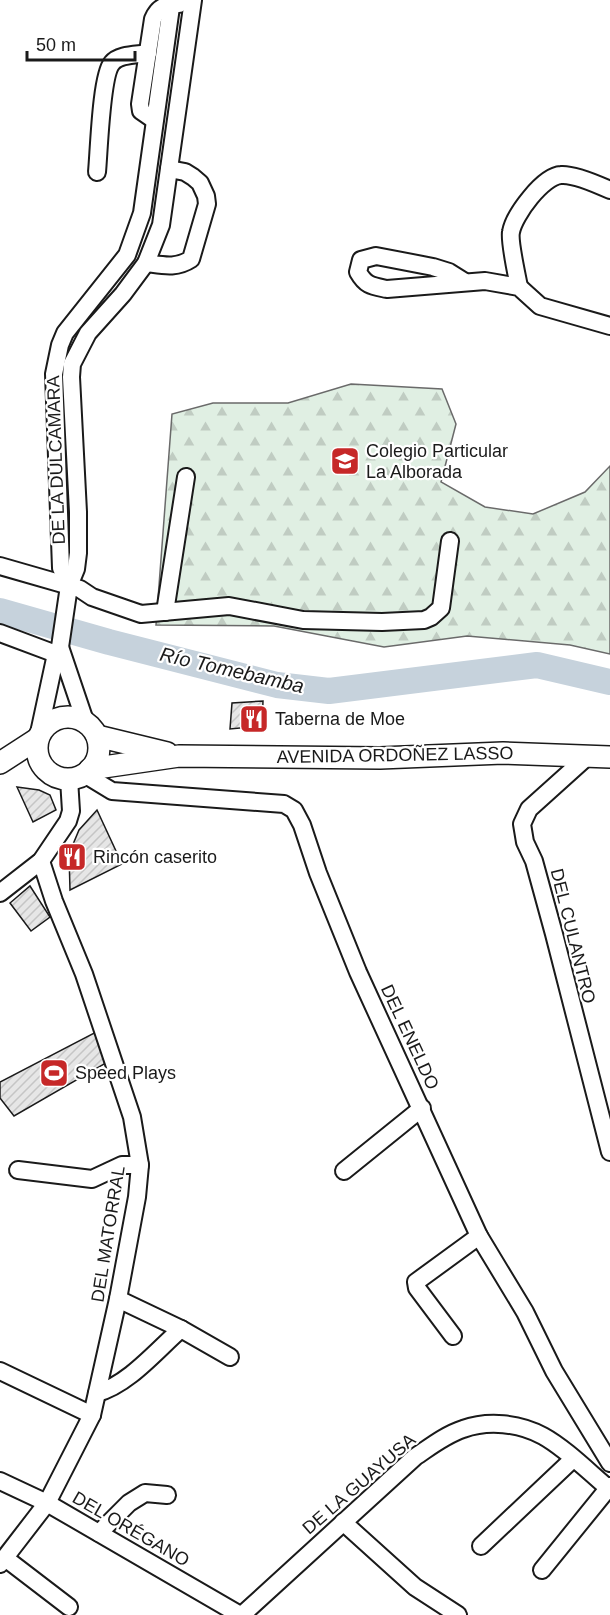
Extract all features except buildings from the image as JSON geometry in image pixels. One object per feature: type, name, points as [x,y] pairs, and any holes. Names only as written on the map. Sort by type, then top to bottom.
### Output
[{"type":"main road","points":[[0,763],[38,736],[47,724],[59,717],[77,717],[91,729],[99,754],[81,774],[59,778],[50,774],[43,767],[36,749],[38,736]]},
{"type":"main road","name":"AVENIDA ORDOÑEZ LASSO","points":[[91,729],[179,756]]},
{"type":"main road","name":"AVENIDA ORDOÑEZ LASSO","points":[[81,774],[179,756],[380,758],[503,753],[610,757]]},
{"type":"main road","points":[[0,770],[43,767]]},
{"type":"street","points":[[154,120],[144,114],[140,108],[156,14],[160,8],[171,2],[192,3]]},
{"type":"street","name":"DE LA DULCAMARA","points":[[68,590],[61,568],[54,374],[56,358],[65,333],[127,255],[135,236],[142,213],[171,2]]},
{"type":"street","name":"DE LA DULCAMARA","points":[[38,736],[59,648],[68,590],[76,569],[78,553],[72,364],[88,333],[123,294],[146,263],[161,225],[192,3]]},
{"type":"street","points":[[97,172],[105,85],[111,64],[119,57],[148,53]]},
{"type":"street","points":[[146,263],[173,267],[191,259],[207,204],[200,183],[185,172],[169,169]]},
{"type":"street","points":[[519,287],[511,231],[526,202],[546,180],[561,175],[595,183],[610,190]]},
{"type":"street","points":[[465,282],[450,272],[434,267],[376,256],[361,260],[358,272],[363,281],[387,289],[485,281],[519,287],[540,306],[610,326]]},
{"type":"street","points":[[165,612],[186,477]]},
{"type":"street","points":[[0,566],[132,612],[165,612],[229,606],[323,622],[424,620],[441,608],[450,541]]},
{"type":"street","points":[[0,633],[59,648]]},
{"type":"street","name":"DE LA DULCAMARA","points":[[59,648],[91,729]]},
{"type":"street","name":"DEL CULANTRO","points":[[589,755],[529,809],[522,824],[525,842],[534,861],[543,892],[610,1152]]},
{"type":"street","points":[[0,893],[41,861],[68,821],[81,774]]},
{"type":"street","name":"DEL ENELDO","points":[[81,774],[112,791],[284,804],[294,810],[302,825],[318,873],[358,972],[480,1236],[525,1312],[554,1371],[610,1463]]},
{"type":"street","name":"DEL MATORRAL","points":[[3,1561],[47,1503],[92,1415],[118,1299],[137,1197],[140,1165],[132,1117],[84,974],[54,901],[41,861]]},
{"type":"street","points":[[344,1171],[422,1108]]},
{"type":"street","points":[[18,1170],[92,1179],[122,1165],[140,1165]]},
{"type":"street","points":[[453,1336],[417,1288],[416,1282],[480,1236]]},
{"type":"street","points":[[118,1299],[181,1329],[230,1357]]},
{"type":"street","points":[[97,1393],[105,1391],[127,1377],[181,1329]]},
{"type":"street","points":[[0,1371],[92,1415]]},
{"type":"street","name":"DE LA GUAYUSA","points":[[241,1615],[415,1457],[443,1438],[463,1429],[491,1422],[543,1436],[609,1487]]},
{"type":"street","points":[[481,1546],[573,1459]]},
{"type":"street","name":"DEL ORÉGANO","points":[[0,1481],[47,1503],[241,1615]]},
{"type":"street","points":[[542,1570],[609,1487]]},
{"type":"street","points":[[99,1533],[129,1503],[145,1493],[167,1495]]},
{"type":"street","points":[[343,1522],[415,1587],[458,1615]]},
{"type":"street","points":[[3,1561],[69,1607]]},
{"type":"green space","points":[[351,384],[442,389],[456,424],[441,482],[485,507],[533,514],[585,492],[610,466],[610,654],[570,645],[467,636],[384,647],[274,626],[156,625],[172,414],[213,403],[288,403]]},
{"type":"waterway","name":"Río Tomebamba","points":[[0,611],[109,642],[277,685],[329,691],[537,665],[610,682]]},
{"type":"place","name":"Colegio Particular La Alborada","points":[[345,461]]},
{"type":"place","name":"Taberna de Moe","points":[[254,719]]},
{"type":"place","name":"Rincón caserito","points":[[72,857]]},
{"type":"place","name":"Speed Plays","points":[[54,1073]]}]
